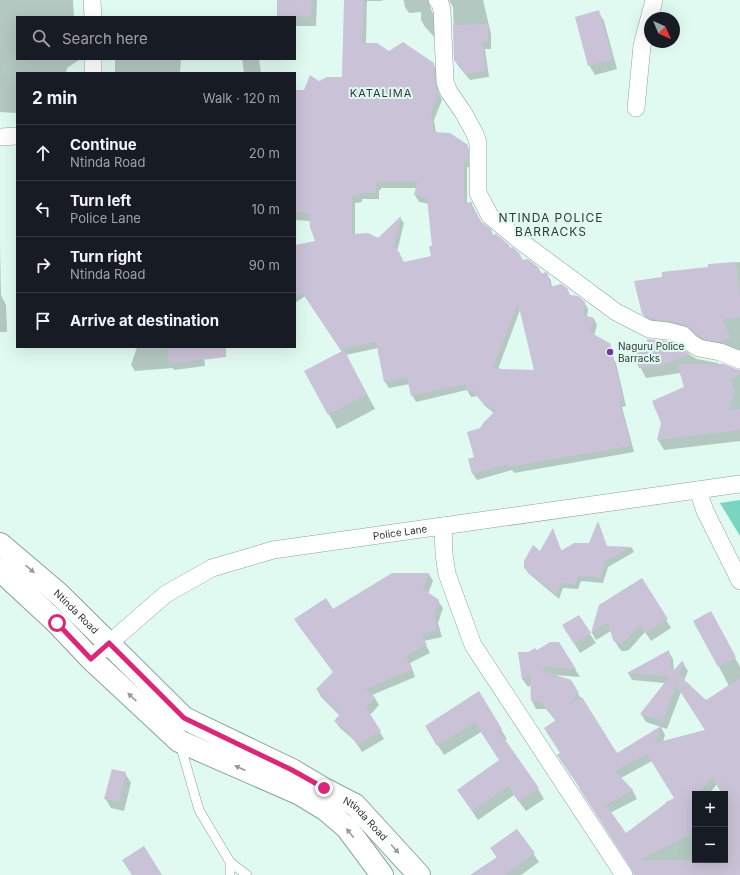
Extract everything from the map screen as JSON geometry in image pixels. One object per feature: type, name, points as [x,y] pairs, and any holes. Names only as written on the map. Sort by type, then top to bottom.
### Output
[{"type":"main road","name":"Ntinda Road","points":[[0,544],[60,595],[184,718],[292,770],[356,805],[419,875]]},
{"type":"main road","name":"Ntinda Road","points":[[0,570],[57,623],[91,659],[179,741],[300,794],[326,810],[347,828],[382,875]]},
{"type":"street","points":[[92,0],[93,16]]},
{"type":"street","points":[[437,0],[440,3],[442,10],[445,82],[449,92],[463,112],[475,134],[478,143],[478,193],[490,216],[518,240],[616,312],[649,329],[668,331],[683,335],[699,348],[720,352],[740,360]]},
{"type":"street","points":[[636,108],[642,46],[654,0]]},
{"type":"street","points":[[93,60],[93,72]]},
{"type":"street","points":[[0,137],[16,136]]},
{"type":"street","name":"Police Lane","points":[[91,659],[166,594],[212,568],[273,550],[740,484]]},
{"type":"street","points":[[698,490],[705,511],[736,564],[740,581]]},
{"type":"street","points":[[443,526],[444,554],[447,574],[473,645],[624,875]]},
{"type":"lane","points":[[179,741],[199,810],[230,862],[247,875]]},
{"type":"lane","points":[[230,862],[230,875]]},
{"type":"green space","points":[[740,500],[740,536],[720,503]]},
{"type":"building","points":[[277,0],[312,0],[311,17],[277,16]]},
{"type":"building","points":[[344,0],[364,0],[362,43],[377,43],[389,51],[403,42],[434,63],[435,83],[438,93],[431,113],[434,132],[450,133],[468,145],[468,162],[464,161],[464,203],[472,202],[473,212],[476,212],[482,223],[491,229],[493,235],[496,234],[509,245],[510,248],[512,247],[519,253],[523,260],[528,259],[538,267],[540,274],[546,272],[548,274],[550,287],[561,284],[568,289],[569,295],[578,296],[585,302],[584,315],[594,318],[590,332],[611,344],[604,357],[613,356],[623,400],[619,401],[631,446],[509,467],[508,464],[472,474],[468,459],[474,457],[467,432],[480,428],[495,411],[480,400],[473,390],[467,391],[465,384],[411,396],[407,377],[384,382],[376,342],[340,349],[303,294],[296,296],[296,245],[315,241],[310,227],[309,214],[304,212],[296,212],[296,90],[304,90],[310,75],[319,81],[327,77],[342,77]],"holes":[[[378,182],[417,182],[414,195],[427,198],[432,246],[429,246],[431,256],[404,262],[399,252],[394,247],[401,216],[378,238],[368,233],[352,234],[352,196],[359,195],[359,193],[376,193],[376,184],[378,184]],[[518,303],[534,370],[493,368]]]},
{"type":"building","points":[[599,10],[613,59],[588,66],[575,17]]},
{"type":"building","points":[[488,24],[488,43],[482,43],[486,71],[465,74],[454,60],[453,25]]},
{"type":"building","points":[[736,262],[740,300],[740,317],[723,320],[730,338],[720,342],[703,339],[686,325],[652,319],[642,314],[634,281],[662,277],[662,272],[708,267],[708,264]]},
{"type":"building","points":[[647,339],[678,344],[690,354],[663,365],[639,368],[633,353],[648,351]]},
{"type":"building","points":[[167,348],[226,348],[226,357],[169,364]]},
{"type":"building","points":[[344,350],[367,394],[328,415],[304,371]]},
{"type":"building","points":[[677,364],[724,364],[740,370],[740,374],[730,380],[735,391],[728,410],[740,409],[740,430],[657,440],[661,423],[652,401],[684,387]]},
{"type":"building","points":[[598,521],[607,546],[632,547],[605,562],[601,578],[578,576],[575,585],[561,583],[556,595],[524,568],[524,561],[533,545],[540,551],[553,528],[561,551],[574,543],[589,543]]},
{"type":"building","points":[[392,573],[429,573],[423,589],[439,600],[434,615],[438,630],[421,634],[427,645],[406,656],[412,670],[366,689],[375,697],[366,708],[381,731],[357,745],[350,734],[334,721],[340,714],[316,689],[333,672],[294,619],[326,598],[333,609]]},
{"type":"building","points":[[642,578],[668,619],[645,633],[640,625],[624,642],[620,644],[613,640],[608,623],[591,633],[599,605]]},
{"type":"building","points":[[711,611],[736,657],[718,667],[693,621]]},
{"type":"building","points":[[579,615],[591,633],[574,644],[562,625]]},
{"type":"building","points":[[550,642],[559,642],[576,669],[544,667],[543,671],[571,680],[579,693],[568,705],[582,697],[617,753],[661,726],[655,743],[705,730],[676,685],[663,721],[640,714],[670,676],[627,673],[669,650],[671,668],[674,670],[682,661],[684,662],[679,675],[706,700],[740,678],[740,875],[634,875],[580,788],[557,755],[560,753],[544,728],[556,720],[540,701],[531,701],[530,674],[522,680],[518,652],[528,652],[535,648],[537,650]],"holes":[[[647,754],[674,798],[666,802],[626,833],[606,805],[633,790],[615,771]]]},
{"type":"building","points":[[479,691],[502,729],[499,731],[539,788],[519,802],[508,786],[472,811],[457,790],[499,760],[475,722],[437,746],[425,726]]},
{"type":"building","points":[[112,769],[126,772],[119,802],[104,799]]},
{"type":"building","points":[[517,829],[535,853],[504,875],[470,875],[497,857],[490,848]]},
{"type":"building","points":[[144,846],[162,875],[132,875],[122,860]]},
{"type":"place","name":"Naguru Police Barracks","points":[[610,352]]},
{"type":"district","name":"KATALIMA","points":[[381,93]]},
{"type":"district","name":"NTINDA POLICE BARRACKS","points":[[551,224]]},
{"type":"route","points":[[57,623],[91,659],[109,643],[184,718],[240,744],[324,788]]}]
